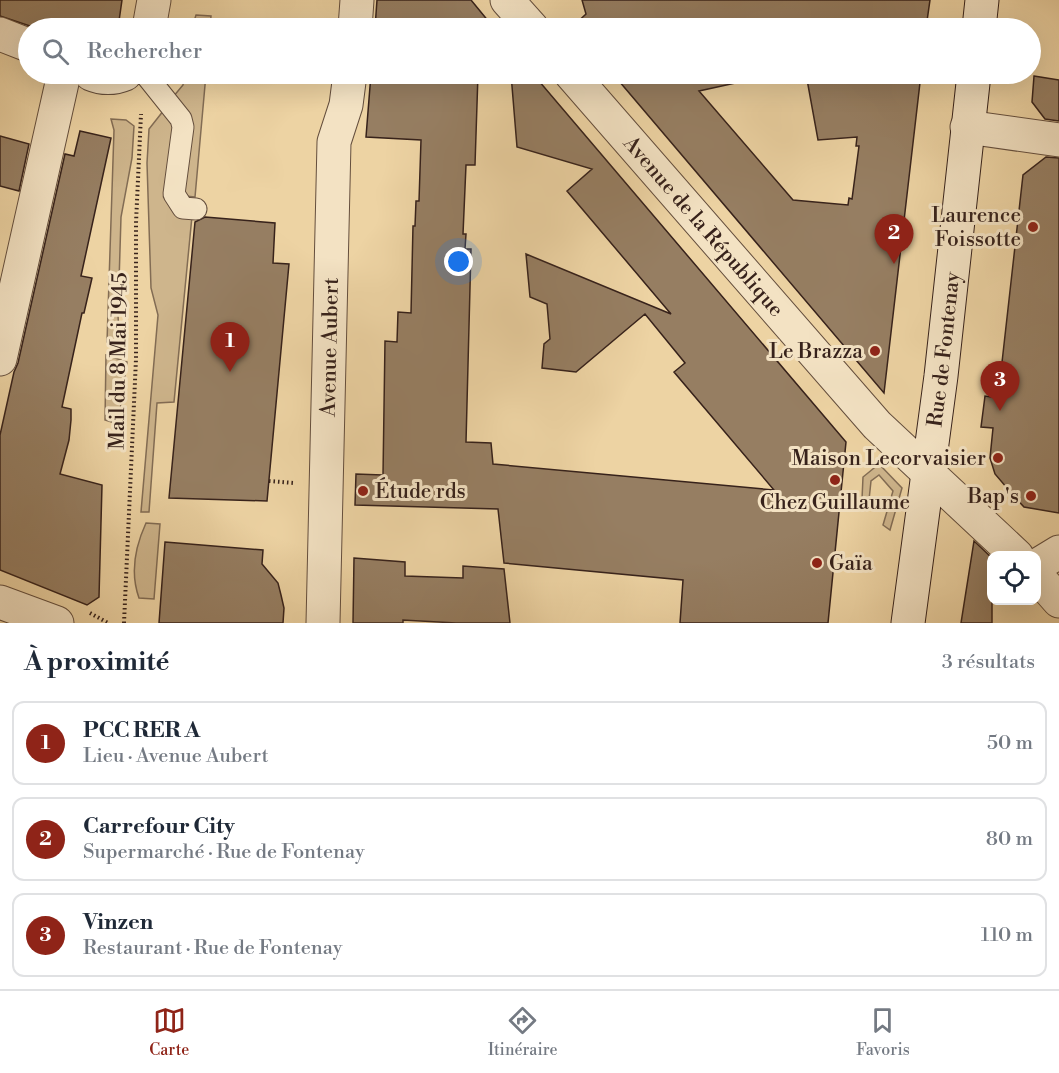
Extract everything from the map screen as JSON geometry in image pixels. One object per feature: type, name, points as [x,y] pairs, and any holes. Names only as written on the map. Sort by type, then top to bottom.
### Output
[{"type":"street","points":[[151,18],[154,0]]},
{"type":"street","points":[[356,18],[357,0]]},
{"type":"street","points":[[507,0],[523,18]]},
{"type":"street","points":[[980,18],[982,0]]},
{"type":"street","points":[[0,34],[18,41]]},
{"type":"street","points":[[0,359],[62,84]]},
{"type":"street","name":"Avenue Aubert","points":[[323,623],[334,141],[346,105],[349,84]]},
{"type":"street","name":"Avenue de la République","points":[[580,84],[877,425],[1013,551]]},
{"type":"street","name":"Rue de Fontenay","points":[[908,623],[941,376],[973,84]]},
{"type":"street","points":[[967,127],[1059,140]]},
{"type":"street","points":[[1041,563],[1059,552]]},
{"type":"street","points":[[1041,581],[1059,601]]},
{"type":"street","points":[[0,602],[57,623]]},
{"type":"lane","points":[[153,84],[181,119],[183,127],[174,194],[183,208],[196,209]]},
{"type":"path","name":"Mail du 8 Mai 1945","points":[[124,623],[136,359],[136,224],[142,111]]},
{"type":"shaded area","points":[[196,15],[211,16],[211,18],[195,18]]},
{"type":"shaded area","points":[[205,84],[195,197],[185,196],[173,97],[183,85]]},
{"type":"shaded area","points":[[164,110],[174,121],[165,193],[192,216],[174,402],[157,403],[149,512],[141,512],[158,315],[151,288],[147,163],[149,129]]},
{"type":"shaded area","points":[[111,119],[126,120],[134,126],[132,158],[121,217],[119,333],[115,346],[107,342],[114,130]]},
{"type":"shaded area","points":[[106,355],[127,362],[118,424],[105,420]]},
{"type":"shaded area","points":[[879,464],[902,488],[890,530],[883,525],[893,491],[879,475],[871,481],[869,500],[862,499],[863,477]]},
{"type":"shaded area","points":[[146,523],[160,524],[154,599],[139,598],[134,570],[139,541]]},
{"type":"building","points":[[0,0],[122,0],[119,18],[18,18],[18,22],[0,16]]},
{"type":"building","points":[[377,0],[471,0],[486,18],[376,18]]},
{"type":"building","points":[[582,0],[930,0],[927,18],[582,18],[586,14]]},
{"type":"building","points":[[1041,77],[1059,80],[1059,121],[1045,119],[1032,102],[1033,84],[1041,84]]},
{"type":"building","points":[[370,84],[478,84],[475,165],[466,165],[463,234],[466,234],[465,249],[471,249],[466,442],[491,443],[493,464],[774,490],[674,372],[685,363],[645,314],[576,372],[542,368],[544,344],[550,339],[547,304],[530,297],[526,254],[671,314],[567,191],[592,169],[517,147],[512,84],[542,84],[846,442],[828,623],[680,623],[683,580],[504,563],[498,509],[355,505],[356,474],[383,475],[385,341],[397,342],[398,312],[411,313],[413,226],[415,226],[416,201],[419,201],[421,140],[366,137]]},
{"type":"building","points":[[621,84],[731,84],[699,91],[793,200],[848,205],[849,198],[852,199],[859,146],[856,146],[857,137],[818,140],[808,84],[920,84],[884,393]]},
{"type":"building","points":[[80,131],[111,138],[81,276],[92,278],[84,313],[82,313],[62,407],[71,409],[71,420],[69,440],[60,474],[102,485],[99,597],[87,605],[0,570],[0,435],[65,154],[74,156]]},
{"type":"building","points":[[0,136],[29,144],[19,191],[0,186]]},
{"type":"building","points":[[1046,157],[1059,158],[1059,513],[1024,507],[1013,495],[995,474],[990,458],[993,428],[981,427],[985,396],[998,398],[1023,175]]},
{"type":"building","points":[[205,217],[275,223],[273,263],[289,264],[267,501],[169,498],[195,222]]},
{"type":"building","points":[[974,541],[987,553],[987,605],[992,605],[992,623],[961,623]]},
{"type":"building","points":[[165,542],[263,550],[262,564],[278,583],[284,608],[283,623],[159,623]]},
{"type":"building","points":[[354,558],[405,562],[405,576],[463,578],[463,566],[504,569],[510,623],[403,620],[403,623],[353,623]]},
{"type":"place","name":"Laurence Foissotte","points":[[1033,227]]},
{"type":"place","name":"Carrefour City","points":[[894,264]]},
{"type":"place","name":"Le Brazza","points":[[875,351]]},
{"type":"place","name":"PCC RER A","points":[[230,372]]},
{"type":"place","name":"Vinzen","points":[[1000,411]]},
{"type":"place","name":"Maison Lecorvaisier","points":[[998,458]]},
{"type":"place","name":"Chez Guillaume","points":[[835,480]]},
{"type":"place","name":"Étude rds","points":[[363,491]]},
{"type":"place","name":"Bap's","points":[[1031,496]]},
{"type":"place","name":"Gaïa","points":[[817,563]]}]
